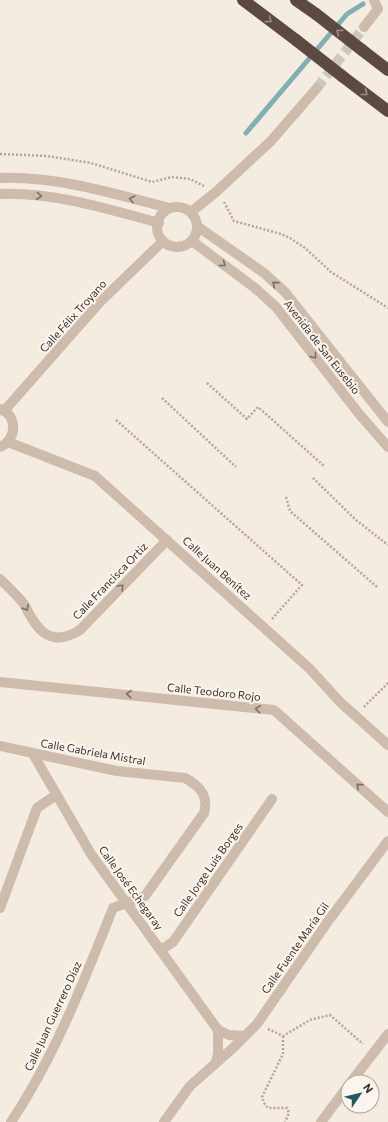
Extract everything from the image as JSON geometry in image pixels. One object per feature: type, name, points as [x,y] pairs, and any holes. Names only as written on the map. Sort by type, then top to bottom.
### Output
[{"type":"highway","points":[[243,0],[388,111]]},
{"type":"highway","points":[[296,0],[388,70]]},
{"type":"street","points":[[364,27],[376,4]]},
{"type":"street","points":[[191,212],[216,192],[271,141],[317,88]]},
{"type":"street","points":[[0,178],[44,180],[97,190],[170,208]]},
{"type":"street","points":[[0,194],[49,198],[94,206],[158,222]]},
{"type":"street","points":[[179,206],[191,212],[195,217],[198,226],[196,236],[192,241],[180,247],[173,247],[162,240],[158,234],[158,222],[161,214],[170,208],[179,206]]},
{"type":"street","name":"Avenida de San Eusebio","points":[[198,226],[264,273],[285,292],[388,422]]},
{"type":"street","name":"Calle Félix Troyano","points":[[2,410],[100,302],[162,240]]},
{"type":"street","name":"Avenida de San Eusebio","points":[[192,241],[255,288],[276,307],[360,415],[388,447]]},
{"type":"street","points":[[2,410],[11,418],[13,424],[12,437],[4,444]]},
{"type":"street","name":"Calle Juan Benítez","points":[[4,444],[95,476],[310,669],[356,716],[388,745]]},
{"type":"street","name":"Calle Francisca Ortiz","points":[[0,579],[24,603],[33,621],[48,636],[57,638],[64,637],[80,630],[167,540]]},
{"type":"street","name":"Calle Teodoro Rojo","points":[[0,682],[274,710],[388,812]]},
{"type":"street","name":"Calle Gabriela Mistral","points":[[0,746],[117,771],[185,778],[202,790],[206,801],[204,813],[145,896],[128,904]]},
{"type":"street","name":"Calle José Echegaray","points":[[33,754],[91,854],[218,1030]]},
{"type":"street","points":[[0,908],[37,808],[56,795]]},
{"type":"street","name":"Calle Jorge Luis Borges","points":[[161,950],[173,942],[272,799]]},
{"type":"street","name":"Calle Fuente María Gil","points":[[164,1122],[190,1086],[245,1036],[256,1024],[329,920],[388,842]]},
{"type":"street","name":"Calle Juan Guerrero Díaz","points":[[11,1122],[27,1098],[75,1002],[113,908],[128,904]]},
{"type":"street","points":[[216,1062],[218,1030],[229,1035],[245,1036]]},
{"type":"street","points":[[357,1074],[388,1034]]},
{"type":"street","points":[[321,1122],[340,1097]]},
{"type":"path","points":[[207,383],[247,419],[258,407],[324,466]]},
{"type":"path","points":[[162,398],[236,467]]},
{"type":"path","points":[[116,420],[302,585],[264,628]]},
{"type":"path","points":[[313,478],[356,520],[388,545]]},
{"type":"path","points":[[286,497],[290,511],[377,587]]},
{"type":"path","points":[[356,716],[388,683]]},
{"type":"path","points":[[283,1036],[310,1020],[330,1015],[363,1044],[375,1051]]},
{"type":"path","points":[[256,1024],[283,1036]]},
{"type":"path","points":[[283,1036],[283,1054],[262,1097],[268,1108],[287,1108],[288,1113],[285,1122]]},
{"type":"waterway","points":[[246,133],[347,14],[363,4]]},
{"type":"tunnel","points":[[317,88],[364,27]]}]
